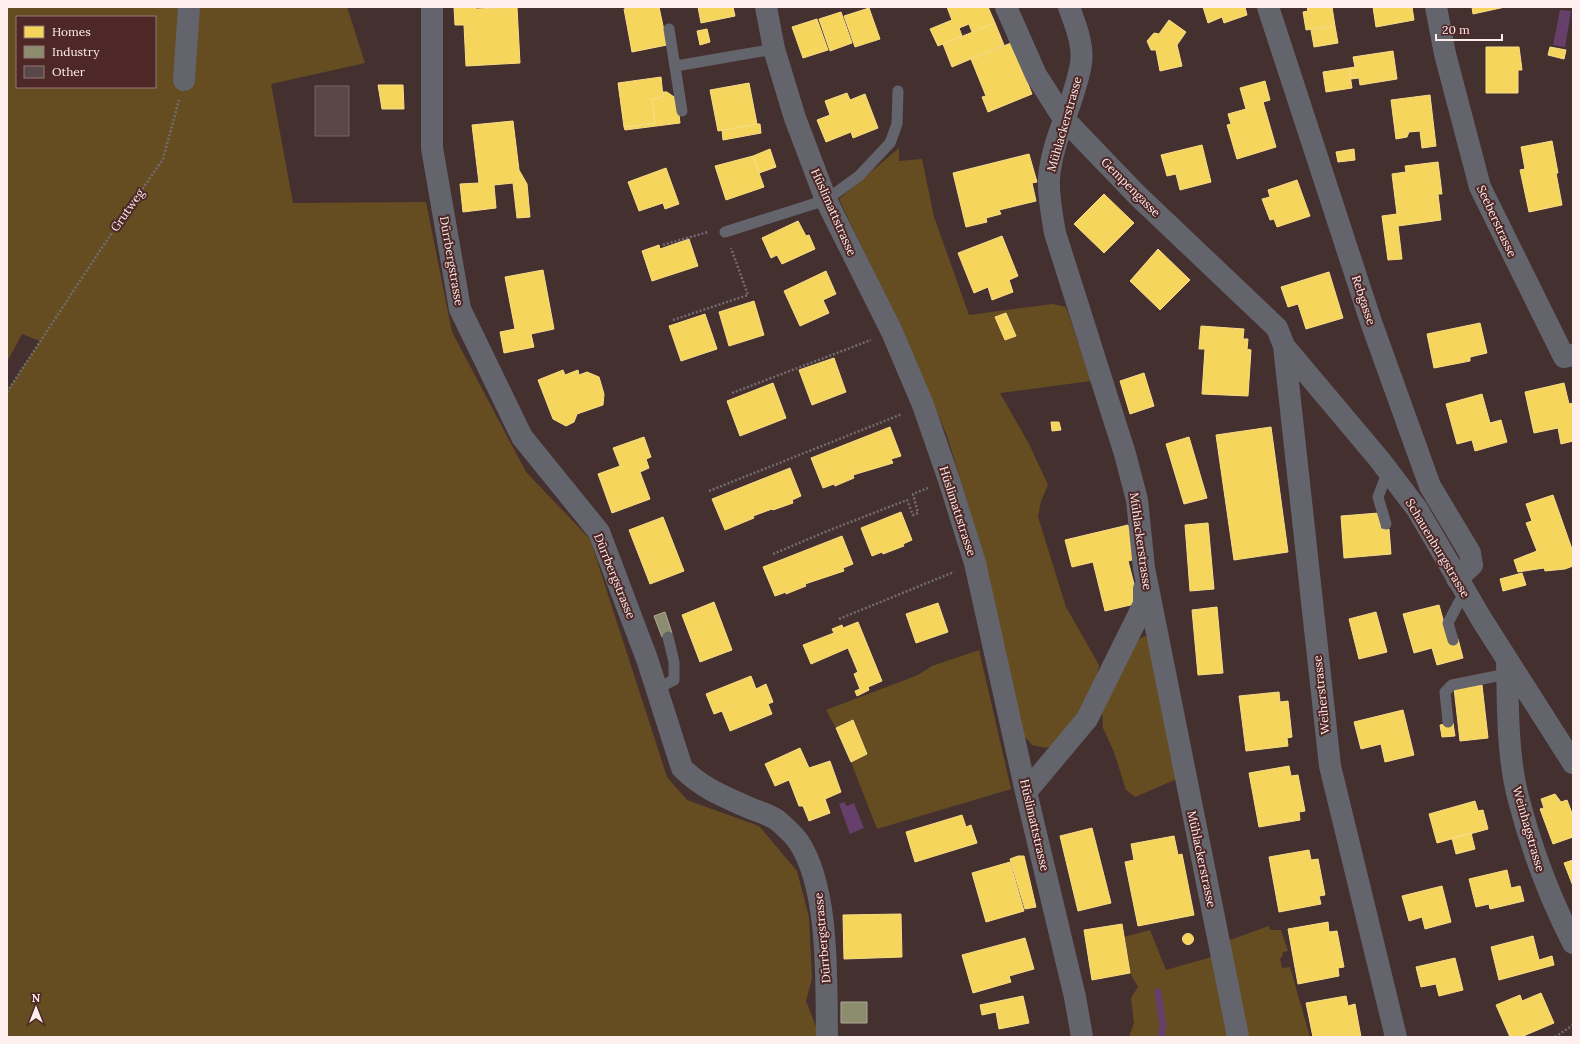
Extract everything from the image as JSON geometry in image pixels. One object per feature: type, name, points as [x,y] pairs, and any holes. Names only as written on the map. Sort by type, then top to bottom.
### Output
[{"type":"street","points":[[184,80],[188,7]]},
{"type":"street","name":"Dürrbergstrasse","points":[[432,7],[432,148],[460,310],[522,438],[599,532],[647,659],[682,768],[695,782],[714,793],[776,819],[798,841],[809,862],[819,894],[826,964],[827,1037]]},
{"type":"street","name":"Hüslimattstrasse","points":[[766,7],[774,49],[795,118],[826,200],[892,332],[923,405],[949,480],[975,563],[1026,792],[1075,997],[1082,1037]]},
{"type":"street","name":"Gempengasse","points":[[1006,7],[1036,75],[1064,119],[1137,195],[1277,328],[1284,346]]},
{"type":"street","name":"Mühlackerstrasse","points":[[1069,7],[1079,37],[1081,62],[1053,153],[1049,178],[1050,205],[1054,233],[1126,454],[1138,500],[1144,568],[1238,1037]]},
{"type":"street","name":"Rebgasse","points":[[1268,7],[1371,322],[1430,486],[1470,552],[1472,565],[1462,586]]},
{"type":"street","name":"Seeberstrasse","points":[[1436,7],[1445,54],[1480,187],[1568,356]]},
{"type":"street","name":"Schauenburgstrasse","points":[[1284,346],[1388,471],[1417,509],[1507,667],[1573,764]]},
{"type":"street","name":"Weiherstrasse","points":[[1284,346],[1330,766],[1396,1037]]},
{"type":"street","points":[[1026,792],[1087,719],[1144,604],[1144,568]]},
{"type":"street","name":"Weinhagstrasse","points":[[1507,667],[1509,728],[1517,792],[1534,850],[1552,901],[1573,944]]},
{"type":"lane","points":[[668,29],[676,66],[682,111]]},
{"type":"lane","points":[[676,66],[774,49]]},
{"type":"lane","points":[[726,232],[826,200],[859,176],[890,143],[897,124],[898,91]]},
{"type":"lane","points":[[1386,524],[1378,497],[1388,471]]},
{"type":"lane","points":[[1452,640],[1448,623],[1459,602],[1462,586]]},
{"type":"lane","points":[[656,689],[674,680],[674,662],[668,637]]},
{"type":"lane","points":[[1448,722],[1445,692],[1452,685],[1507,667]]},
{"type":"path","name":"Grutweg","points":[[7,392],[101,249],[163,159],[184,80]]},
{"type":"path","points":[[663,245],[723,228],[726,232],[748,296],[673,320]]},
{"type":"path","points":[[732,393],[892,332]]},
{"type":"path","points":[[709,491],[923,405]]},
{"type":"path","points":[[773,554],[907,500],[913,515],[918,513],[913,494]]},
{"type":"path","points":[[839,619],[951,573]]},
{"type":"path","points":[[1555,1037],[1573,1025]]},
{"type":"shaded area","points":[[7,7],[347,7],[365,63],[271,84],[293,203],[426,202],[452,332],[526,472],[590,539],[667,777],[687,800],[759,826],[797,871],[809,917],[812,979],[806,1001],[820,1037],[7,1037],[7,392],[40,341],[22,334],[7,362]]},
{"type":"shaded area","points":[[1560,10],[1571,11],[1565,47],[1553,45]]},
{"type":"shaded area","points":[[899,148],[899,161],[922,159],[934,217],[969,315],[1053,304],[1066,307],[1091,381],[1000,393],[1029,444],[1048,485],[1041,501],[1038,517],[1066,607],[1099,665],[1096,683],[1085,708],[1059,743],[1046,748],[1032,745],[1024,736],[972,517],[947,436],[916,361],[839,199]]},
{"type":"shaded area","points":[[1145,636],[1152,640],[1179,778],[1135,797],[1126,790],[1114,752],[1103,728],[1102,707],[1135,641]]},
{"type":"shaded area","points":[[979,650],[1011,789],[877,829],[851,762],[867,754],[853,721],[836,728],[826,710],[918,675],[932,666]]},
{"type":"shaded area","points":[[845,802],[846,806],[854,803],[864,828],[850,834],[839,804]]},
{"type":"shaded area","points":[[1269,926],[1270,930],[1281,930],[1288,951],[1283,952],[1280,959],[1282,968],[1290,967],[1310,1037],[1247,1037],[1227,941]]},
{"type":"shaded area","points":[[1150,930],[1166,970],[1215,956],[1232,1037],[1129,1037],[1134,1023],[1131,998],[1138,987],[1130,973],[1124,937]]},
{"type":"building: Homes","points":[[454,7],[476,7],[476,9],[517,7],[520,63],[466,66],[464,25],[455,25]]},
{"type":"building: Homes","points":[[631,7],[659,7],[667,45],[632,52],[624,9]]},
{"type":"building: Homes","points":[[698,7],[733,7],[735,16],[701,23]]},
{"type":"building: Homes","points":[[947,7],[988,7],[995,23],[972,32],[969,24],[959,28],[962,36],[938,46],[930,29],[952,20]]},
{"type":"building: Homes","points":[[1203,7],[1245,7],[1247,15],[1224,23],[1222,17],[1208,23]]},
{"type":"building: Homes","points":[[1307,7],[1332,7],[1335,26],[1306,30],[1303,12],[1308,11]]},
{"type":"building: Homes","points":[[1373,7],[1412,7],[1414,20],[1376,27]]},
{"type":"building: Homes","points":[[1472,7],[1505,7],[1473,14]]},
{"type":"building: Homes","points":[[869,8],[880,39],[855,47],[844,16]]},
{"type":"building: Homes","points":[[841,12],[852,43],[830,51],[819,19]]},
{"type":"building: Homes","points":[[817,19],[828,50],[803,58],[792,27]]},
{"type":"building: Homes","points":[[1169,20],[1186,32],[1177,45],[1182,66],[1160,71],[1156,50],[1151,50],[1147,41],[1154,33],[1159,34]]},
{"type":"building: Homes","points":[[995,23],[1004,45],[952,67],[943,44]]},
{"type":"building: Homes","points":[[1335,26],[1338,43],[1314,47],[1311,30]]},
{"type":"building: Homes","points":[[707,29],[710,42],[700,45],[697,31]]},
{"type":"building: Homes","points":[[1011,43],[1032,94],[988,112],[982,97],[986,96],[971,59]]},
{"type":"building: Homes","points":[[1486,47],[1519,47],[1522,70],[1518,70],[1518,93],[1486,93]]},
{"type":"building: Homes","points":[[1550,47],[1566,50],[1564,59],[1548,55]]},
{"type":"building: Homes","points":[[1393,51],[1397,79],[1360,85],[1359,78],[1351,79],[1349,68],[1355,67],[1353,57]]},
{"type":"building: Homes","points":[[1349,68],[1352,88],[1326,92],[1323,72]]},
{"type":"building: Homes","points":[[661,77],[663,97],[652,99],[655,123],[624,127],[618,83]]},
{"type":"building: Homes","points":[[1265,81],[1270,100],[1263,102],[1276,147],[1237,159],[1227,125],[1231,124],[1228,114],[1246,109],[1240,88]]},
{"type":"building: Homes","points":[[749,83],[757,124],[718,131],[710,90]]},
{"type":"building: Homes","points":[[378,85],[403,85],[404,109],[382,109]]},
{"type":"building: Homes","points":[[663,92],[667,92],[677,99],[680,123],[625,130],[624,127],[655,123],[652,99],[663,97]]},
{"type":"building: Homes","points":[[847,93],[850,100],[865,94],[878,128],[853,138],[851,132],[826,142],[817,120],[830,115],[825,101]]},
{"type":"building: Homes","points":[[1430,95],[1436,146],[1422,148],[1420,131],[1409,132],[1407,137],[1396,139],[1391,100]]},
{"type":"building: Homes","points":[[513,121],[519,170],[527,184],[530,217],[517,218],[513,183],[494,185],[496,208],[463,212],[460,184],[479,183],[472,125]]},
{"type":"building: Homes","points":[[760,124],[761,133],[723,140],[722,130]]},
{"type":"building: Homes","points":[[1552,141],[1562,205],[1529,212],[1520,170],[1525,169],[1521,147]]},
{"type":"building: Homes","points":[[1202,145],[1211,182],[1180,190],[1176,174],[1167,176],[1161,155]]},
{"type":"building: Homes","points":[[770,149],[776,167],[759,173],[753,156]]},
{"type":"building: Homes","points":[[1354,149],[1355,160],[1338,162],[1336,152]]},
{"type":"building: Homes","points":[[1029,154],[1037,182],[1032,183],[1036,201],[999,210],[1001,214],[986,218],[987,222],[966,227],[953,173]]},
{"type":"building: Homes","points":[[753,156],[764,187],[726,200],[715,166]]},
{"type":"building: Homes","points":[[1438,162],[1442,194],[1438,194],[1441,220],[1398,226],[1402,259],[1388,260],[1382,216],[1397,214],[1392,174],[1406,172],[1405,166]]},
{"type":"building: Homes","points":[[666,168],[679,204],[665,209],[663,203],[639,211],[628,182]]},
{"type":"building: Homes","points":[[1297,180],[1310,216],[1277,227],[1274,219],[1270,220],[1262,199],[1270,197],[1268,190]]},
{"type":"building: Homes","points":[[1104,194],[1134,223],[1104,253],[1074,224]]},
{"type":"building: Homes","points":[[798,221],[806,236],[809,235],[815,249],[782,264],[777,255],[771,258],[762,238]]},
{"type":"building: Homes","points":[[1002,236],[1018,276],[1009,280],[1013,292],[992,300],[988,287],[974,293],[958,253]]},
{"type":"building: Homes","points":[[689,239],[698,266],[652,281],[642,251],[659,245],[660,249]]},
{"type":"building: Homes","points":[[1158,249],[1190,280],[1160,310],[1130,281]]},
{"type":"building: Homes","points":[[543,270],[554,329],[531,334],[534,347],[504,353],[500,332],[515,329],[505,277]]},
{"type":"building: Homes","points":[[826,271],[836,294],[823,300],[829,313],[800,326],[784,291]]},
{"type":"building: Homes","points":[[1329,272],[1343,318],[1306,329],[1298,304],[1288,307],[1281,287]]},
{"type":"building: Homes","points":[[754,301],[764,335],[729,346],[719,312]]},
{"type":"building: Homes","points":[[1006,313],[1016,336],[1005,340],[995,317]]},
{"type":"building: Homes","points":[[705,314],[717,349],[681,361],[669,326]]},
{"type":"building: Homes","points":[[1480,323],[1487,353],[1470,357],[1470,361],[1434,368],[1427,334]]},
{"type":"building: Homes","points":[[1201,326],[1244,329],[1243,339],[1248,339],[1247,349],[1251,350],[1248,396],[1202,394],[1205,349],[1199,349]]},
{"type":"building: Homes","points":[[834,358],[846,392],[812,405],[799,370]]},
{"type":"building: Homes","points":[[563,370],[565,375],[578,370],[579,375],[587,372],[599,377],[604,394],[603,405],[577,414],[574,422],[566,426],[553,419],[538,380]]},
{"type":"building: Homes","points":[[1144,373],[1154,406],[1130,414],[1120,381]]},
{"type":"building: Homes","points":[[773,383],[786,418],[740,436],[727,401]]},
{"type":"building: Homes","points":[[1564,383],[1569,404],[1573,403],[1573,441],[1561,444],[1558,428],[1534,433],[1525,392]]},
{"type":"building: Homes","points":[[1482,394],[1490,423],[1501,420],[1507,442],[1475,451],[1472,440],[1457,444],[1446,404]]},
{"type":"building: Homes","points":[[1051,422],[1059,422],[1061,430],[1052,431]]},
{"type":"building: Homes","points":[[890,427],[901,456],[891,459],[893,463],[853,475],[854,478],[835,486],[834,484],[823,488],[811,458]]},
{"type":"building: Homes","points":[[1271,427],[1288,552],[1234,560],[1216,435]]},
{"type":"building: Homes","points":[[644,437],[651,457],[646,459],[649,468],[640,472],[650,499],[612,513],[598,474],[620,466],[613,448]]},
{"type":"building: Homes","points":[[1189,437],[1207,498],[1184,504],[1166,444]]},
{"type":"building: Homes","points":[[790,468],[801,496],[792,500],[793,503],[753,516],[754,518],[725,530],[712,499]]},
{"type":"building: Homes","points":[[1553,495],[1573,552],[1573,566],[1565,569],[1545,571],[1544,568],[1518,572],[1514,560],[1537,551],[1526,523],[1532,521],[1526,504]]},
{"type":"building: Homes","points":[[901,512],[912,540],[903,544],[904,546],[883,554],[882,552],[872,556],[861,528]]},
{"type":"building: Homes","points":[[1379,513],[1381,529],[1389,529],[1391,554],[1344,558],[1341,516]]},
{"type":"building: Homes","points":[[663,517],[684,571],[650,584],[629,530]]},
{"type":"building: Homes","points":[[1208,523],[1214,589],[1190,591],[1185,525]]},
{"type":"building: Homes","points":[[1128,525],[1136,559],[1128,561],[1139,603],[1105,611],[1093,562],[1072,567],[1065,540]]},
{"type":"building: Homes","points":[[842,536],[853,564],[843,568],[844,571],[805,584],[806,586],[786,594],[786,592],[775,596],[763,567]]},
{"type":"building: Homes","points":[[1522,573],[1526,585],[1503,591],[1500,579]]},
{"type":"building: Homes","points":[[714,602],[732,650],[700,662],[682,615]]},
{"type":"building: Homes","points":[[938,603],[948,632],[916,643],[906,614]]},
{"type":"building: Homes","points":[[1439,605],[1449,641],[1458,639],[1463,658],[1437,665],[1432,648],[1414,653],[1403,614]]},
{"type":"building: Homes","points":[[1217,607],[1223,673],[1198,675],[1192,610]]},
{"type":"building: Homes","points":[[1376,612],[1387,652],[1359,659],[1349,619]]},
{"type":"building: Homes","points":[[858,622],[882,681],[868,687],[869,690],[857,696],[855,691],[860,689],[854,674],[858,672],[848,648],[811,664],[803,645],[834,633],[832,629],[842,625],[843,628]]},
{"type":"building: Homes","points":[[751,676],[756,689],[766,684],[773,702],[768,704],[772,714],[730,731],[722,711],[714,714],[706,694]]},
{"type":"building: Homes","points":[[1482,685],[1488,738],[1460,741],[1454,688]]},
{"type":"building: Homes","points":[[1279,692],[1280,702],[1288,701],[1292,737],[1287,738],[1288,746],[1246,751],[1239,696]]},
{"type":"building: Homes","points":[[1403,710],[1414,755],[1385,762],[1381,744],[1361,749],[1354,722]]},
{"type":"building: Homes","points":[[853,720],[867,754],[851,762],[836,728]]},
{"type":"building: Homes","points":[[1453,723],[1455,736],[1442,737],[1440,725]]},
{"type":"building: Homes","points":[[800,748],[809,768],[830,761],[841,792],[825,799],[830,813],[809,821],[803,806],[799,806],[789,780],[775,786],[765,764]]},
{"type":"building: Homes","points":[[1289,766],[1291,776],[1298,775],[1305,811],[1299,812],[1300,820],[1259,827],[1249,773]]},
{"type":"building: Homes","points":[[1555,794],[1561,802],[1567,800],[1573,816],[1573,837],[1553,844],[1540,809],[1544,808],[1541,799]]},
{"type":"building: Homes","points":[[1475,801],[1478,811],[1483,810],[1488,829],[1437,843],[1429,814]]},
{"type":"building: Homes","points":[[962,815],[966,827],[971,825],[977,843],[915,862],[906,832]]},
{"type":"building: Homes","points":[[1092,828],[1111,903],[1078,911],[1060,836]]},
{"type":"building: Homes","points":[[1471,833],[1475,849],[1456,854],[1452,838]]},
{"type":"building: Homes","points":[[1174,836],[1178,855],[1182,854],[1194,915],[1138,926],[1125,862],[1134,860],[1131,844]]},
{"type":"building: Homes","points":[[1309,850],[1311,860],[1318,859],[1325,895],[1319,896],[1321,904],[1279,912],[1269,857]]},
{"type":"building: Homes","points":[[1018,856],[1024,856],[1036,907],[1025,909],[1010,859]]},
{"type":"building: Homes","points":[[1573,860],[1573,886],[1564,863]]},
{"type":"building: Homes","points":[[1010,862],[1024,911],[986,922],[972,873]]},
{"type":"building: Homes","points":[[1507,870],[1511,888],[1520,886],[1524,901],[1490,909],[1489,904],[1476,907],[1469,879]]},
{"type":"building: Homes","points":[[1442,886],[1451,922],[1425,929],[1422,917],[1409,921],[1402,896]]},
{"type":"building: Homes","points":[[901,914],[902,957],[844,959],[843,915]]},
{"type":"building: Homes","points":[[1328,922],[1329,932],[1337,931],[1344,967],[1338,968],[1339,976],[1298,984],[1288,929]]},
{"type":"building: Homes","points":[[1122,924],[1130,973],[1092,980],[1084,930]]},
{"type":"building: Homes","points":[[1186,934],[1190,934],[1192,935],[1192,943],[1186,944],[1183,941],[1183,937]]},
{"type":"building: Homes","points":[[1533,936],[1539,960],[1552,956],[1554,965],[1499,980],[1491,947]]},
{"type":"building: Homes","points":[[1025,938],[1034,969],[1009,976],[1011,982],[973,993],[962,955]]},
{"type":"building: Homes","points":[[1455,958],[1463,990],[1439,996],[1436,984],[1421,987],[1416,967]]},
{"type":"building: Homes","points":[[1541,993],[1554,1023],[1521,1037],[1510,1037],[1496,1005],[1520,995],[1522,1001]]},
{"type":"building: Homes","points":[[1023,996],[1029,1023],[999,1029],[996,1012],[982,1015],[980,1005]]},
{"type":"building: Homes","points":[[1346,996],[1348,1006],[1355,1004],[1361,1037],[1313,1037],[1306,1003]]},
{"type":"building: Industry","points":[[665,612],[672,633],[662,637],[654,616]]},
{"type":"building: Industry","points":[[841,1002],[867,1002],[867,1023],[841,1023]]},
{"type":"building: Other","points":[[315,86],[349,86],[349,136],[315,136]]},
{"type":"waterway","points":[[1158,992],[1163,1026],[1161,1037]]}]
